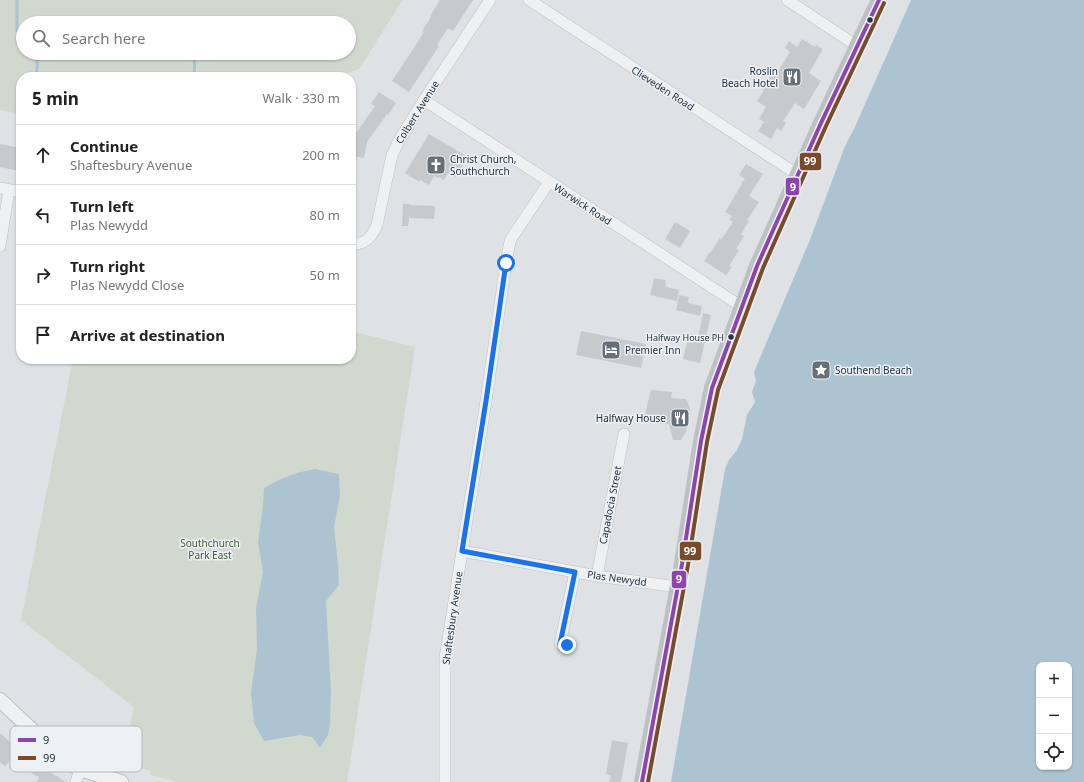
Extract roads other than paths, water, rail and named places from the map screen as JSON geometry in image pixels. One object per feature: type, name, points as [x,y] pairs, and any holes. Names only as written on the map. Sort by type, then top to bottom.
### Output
[{"type":"main road","points":[[642,782],[678,587],[701,441],[712,388],[757,266],[878,0]]},
{"type":"street","name":"Colbert Avenue","points":[[356,244],[365,242],[373,234],[377,225],[394,150],[424,100],[490,0]]},
{"type":"street","name":"Clieveden Road","points":[[529,0],[798,174]]},
{"type":"street","points":[[787,0],[857,45]]},
{"type":"street","name":"Warwick Road","points":[[424,100],[742,306]]},
{"type":"street","name":"Shaftesbury Avenue","points":[[444,782],[445,658],[509,246],[515,233],[549,182]]},
{"type":"street","points":[[0,246],[5,189],[16,191]]},
{"type":"street","name":"Capadocia Street","points":[[597,576],[624,434]]},
{"type":"street","name":"Plas Newydd","points":[[462,551],[597,576],[678,587]]},
{"type":"street","points":[[559,643],[575,572]]},
{"type":"street","points":[[0,700],[28,726]]},
{"type":"street","points":[[78,775],[121,782]]},
{"type":"water","points":[[911,0],[1084,0],[1084,782],[671,782],[725,469],[742,439],[747,415],[755,402],[752,392],[756,381],[754,372],[811,237],[845,146]]},
{"type":"water","points":[[315,469],[339,474],[340,496],[334,527],[339,585],[326,601],[331,692],[330,724],[328,735],[320,748],[312,737],[300,735],[264,741],[254,723],[251,693],[257,649],[256,608],[263,572],[258,542],[264,488],[289,476]]},
{"type":"waterway","points":[[17,0],[17,16]]},
{"type":"waterway","points":[[37,60],[37,72]]},
{"type":"waterway","points":[[194,72],[195,60]]},
{"type":"place","name":"Roslin Beach Hotel","points":[[792,77]]},
{"type":"place","name":"Christ Church, Southchurch","points":[[436,165]]},
{"type":"place","name":"Halfway House PH","points":[[731,337]]},
{"type":"place","name":"Premier Inn","points":[[611,350]]},
{"type":"place","name":"Southend Beach","points":[[821,370]]},
{"type":"place","name":"Halfway House","points":[[680,418]]},
{"type":"park label","name":"Southchurch Park East","points":[[210,548]]}]
